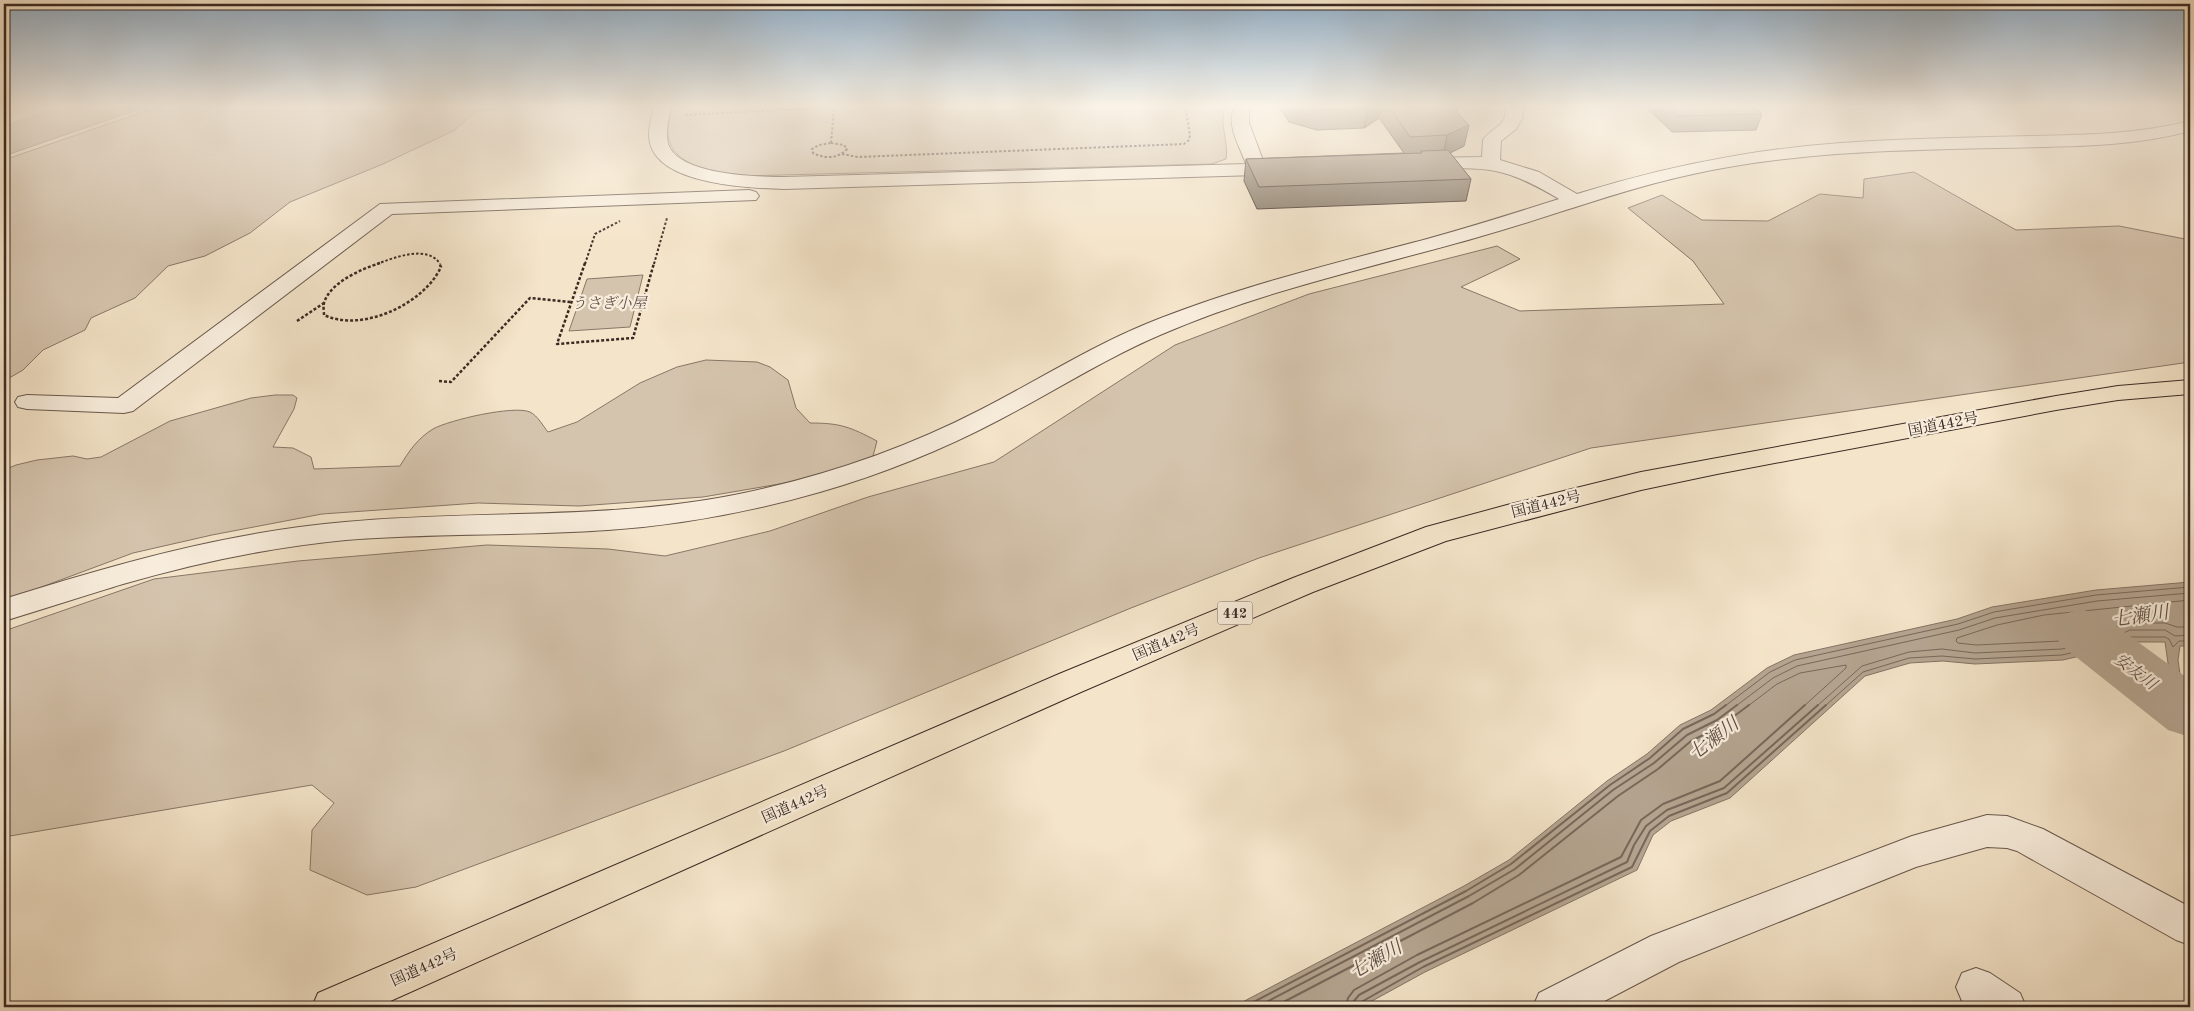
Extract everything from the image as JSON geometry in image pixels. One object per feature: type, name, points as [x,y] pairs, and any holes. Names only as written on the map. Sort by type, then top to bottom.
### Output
[{"type":"highway","name":"国道442号","points":[[332,1007],[1070,683],[1303,585],[1436,534],[1507,514],[1642,481],[1717,466],[2056,403],[2118,393],[2190,387]]},
{"type":"street","points":[[665,152],[679,163],[708,176],[758,183],[1296,168]]},
{"type":"street","points":[[1251,152],[1257,169]]},
{"type":"street","points":[[1491,152],[1491,164]]},
{"type":"street","points":[[4,610],[138,568],[204,553],[281,539],[361,530],[628,520],[686,513],[789,492],[859,472],[928,445],[974,423],[1118,346],[1191,314],[1275,287],[1684,170],[1789,152]]},
{"type":"street","points":[[1403,165],[1491,164],[1520,171],[1576,201]]},
{"type":"street","points":[[27,402],[124,406],[387,208],[754,195],[758,183]]},
{"type":"street","points":[[1553,1007],[1674,945],[1912,852],[1988,831],[2007,832],[2030,840],[2190,927]]},
{"type":"path","points":[[812,152],[826,158],[842,154],[858,157],[979,152]]},
{"type":"path","points":[[630,219],[620,221],[595,234],[557,344],[633,338],[673,198]]},
{"type":"path","points":[[298,321],[324,302],[331,292],[350,277],[394,257],[427,255],[436,258],[440,264],[438,276],[421,293],[401,305],[371,318],[351,322],[333,320],[324,315],[324,302]]},
{"type":"path","points":[[440,381],[451,382],[530,298],[571,302]]},
{"type":"green space","points":[[27,152],[408,152],[290,202],[250,233],[205,256],[168,266],[135,298],[91,318],[85,330],[43,350],[23,370],[4,381],[4,160]]},
{"type":"green space","points":[[676,152],[1227,152],[1226,159],[1212,164],[742,176],[709,170],[687,162]]},
{"type":"green space","points":[[1914,172],[2016,230],[2119,226],[2190,240],[2190,362],[1591,448],[1259,558],[1131,608],[784,751],[416,887],[367,895],[310,870],[312,830],[334,803],[312,785],[4,837],[4,631],[154,579],[298,561],[487,545],[608,549],[665,556],[770,531],[868,497],[994,462],[1175,345],[1309,294],[1497,246],[1520,259],[1461,287],[1520,311],[1724,304],[1693,261],[1628,208],[1662,195],[1702,220],[1768,221],[1820,194],[1863,198],[1864,179]]},
{"type":"green space","name":"うさぎ小屋","points":[[643,275],[630,327],[569,331],[587,279]]},
{"type":"green space","points":[[706,360],[757,362],[770,367],[788,380],[796,408],[810,423],[830,424],[860,432],[877,441],[873,456],[850,472],[703,497],[579,506],[478,503],[322,514],[212,535],[133,553],[4,601],[4,470],[16,465],[37,460],[73,456],[87,459],[101,457],[170,421],[251,398],[293,395],[297,398],[294,409],[273,447],[293,448],[311,457],[314,469],[400,466],[418,441],[441,425],[482,414],[522,410],[533,414],[548,432],[577,422],[640,383],[677,367]]},
{"type":"water","points":[[4,152],[15,152],[4,156]]},
{"type":"water","name":"七瀬川","points":[[2190,582],[2190,646],[2180,646],[2178,660],[2182,688],[2190,713],[2190,742],[2176,706],[2165,642],[2131,642],[2123,646],[2063,660],[1975,664],[1943,661],[1910,663],[1865,676],[1730,798],[1671,821],[1653,835],[1637,870],[1425,972],[1361,1007],[1233,1007],[1464,886],[1509,860],[1607,781],[1647,754],[1680,725],[1711,710],[1767,668],[1794,655],[1957,619],[1992,607],[2096,590]]},
{"type":"building","points":[[1450,152],[1471,179],[1259,187],[1246,159]]},
{"type":"waterway","name":"安友川","points":[[2081,630],[2190,713]]}]
